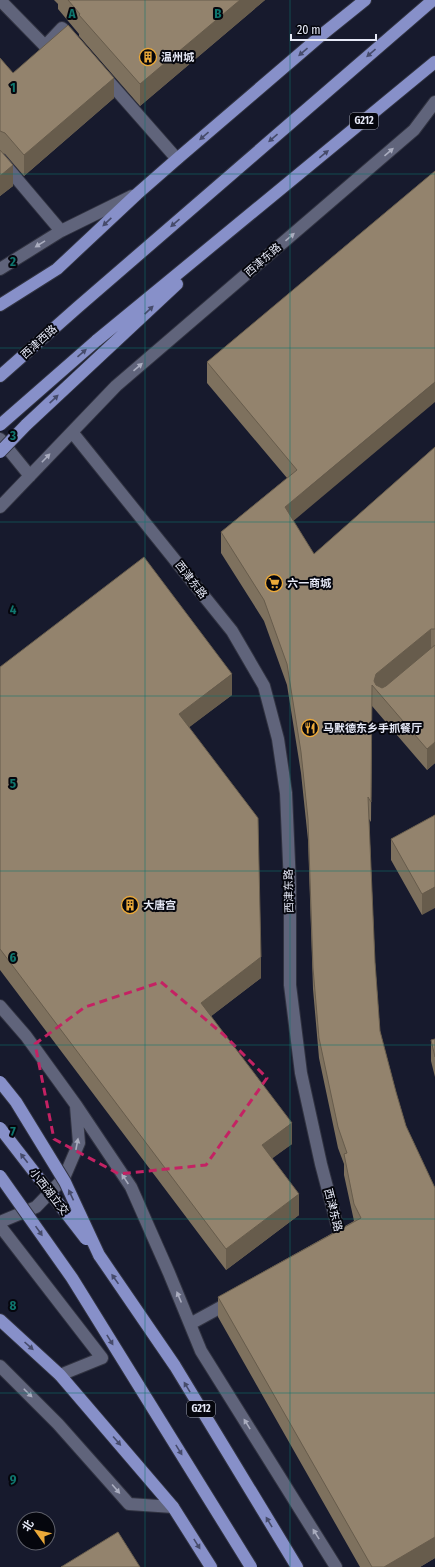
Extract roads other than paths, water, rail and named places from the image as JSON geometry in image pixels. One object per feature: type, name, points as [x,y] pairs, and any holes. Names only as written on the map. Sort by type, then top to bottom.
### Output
[{"type":"main road","points":[[0,305],[57,269],[137,194],[177,159],[324,33],[365,0]]},
{"type":"main road","name":"西津西路","points":[[0,376],[433,0]]},
{"type":"main road","name":"G212","points":[[294,179],[435,62]]},
{"type":"main road","points":[[0,425],[96,341],[294,179]]},
{"type":"main road","points":[[0,452],[26,425],[294,179]]},
{"type":"main road","points":[[0,1082],[16,1102],[65,1182],[99,1255]]},
{"type":"main road","name":"小西湖立交","points":[[0,1128],[99,1255]]},
{"type":"main road","points":[[0,1176],[72,1278],[251,1567]]},
{"type":"main road","name":"G212","points":[[99,1255],[175,1366],[297,1567]]},
{"type":"main road","points":[[0,1320],[60,1375],[173,1507],[211,1567]]},
{"type":"street","points":[[0,0],[45,46],[62,28],[83,52]]},
{"type":"street","points":[[98,70],[177,159]]},
{"type":"street","name":"西津东路","points":[[0,507],[116,386],[414,130],[435,102]]},
{"type":"street","points":[[0,159],[61,231]]},
{"type":"street","points":[[0,269],[61,231],[137,194]]},
{"type":"street","name":"西津东路","points":[[72,432],[232,631],[264,686],[278,739],[286,793],[290,885],[290,985],[301,1073],[321,1164],[341,1240],[327,1248]]},
{"type":"street","points":[[0,439],[30,476]]},
{"type":"street","points":[[0,1006],[26,1036],[76,1105],[130,1187],[201,1351],[336,1567]]},
{"type":"street","points":[[0,1222],[36,1207],[64,1178],[79,1143],[76,1105]]},
{"type":"street","points":[[0,1226],[102,1358],[60,1375]]},
{"type":"street","points":[[190,1324],[245,1293]]},
{"type":"street","points":[[0,1366],[58,1424],[129,1504],[173,1507]]},
{"type":"place","name":"温州城","points":[[148,57]]},
{"type":"place","name":"六一商城","points":[[274,583]]},
{"type":"place","name":"马默德东乡手抓餐厅","points":[[310,728]]},
{"type":"place","name":"大唐宫","points":[[130,905]]}]
